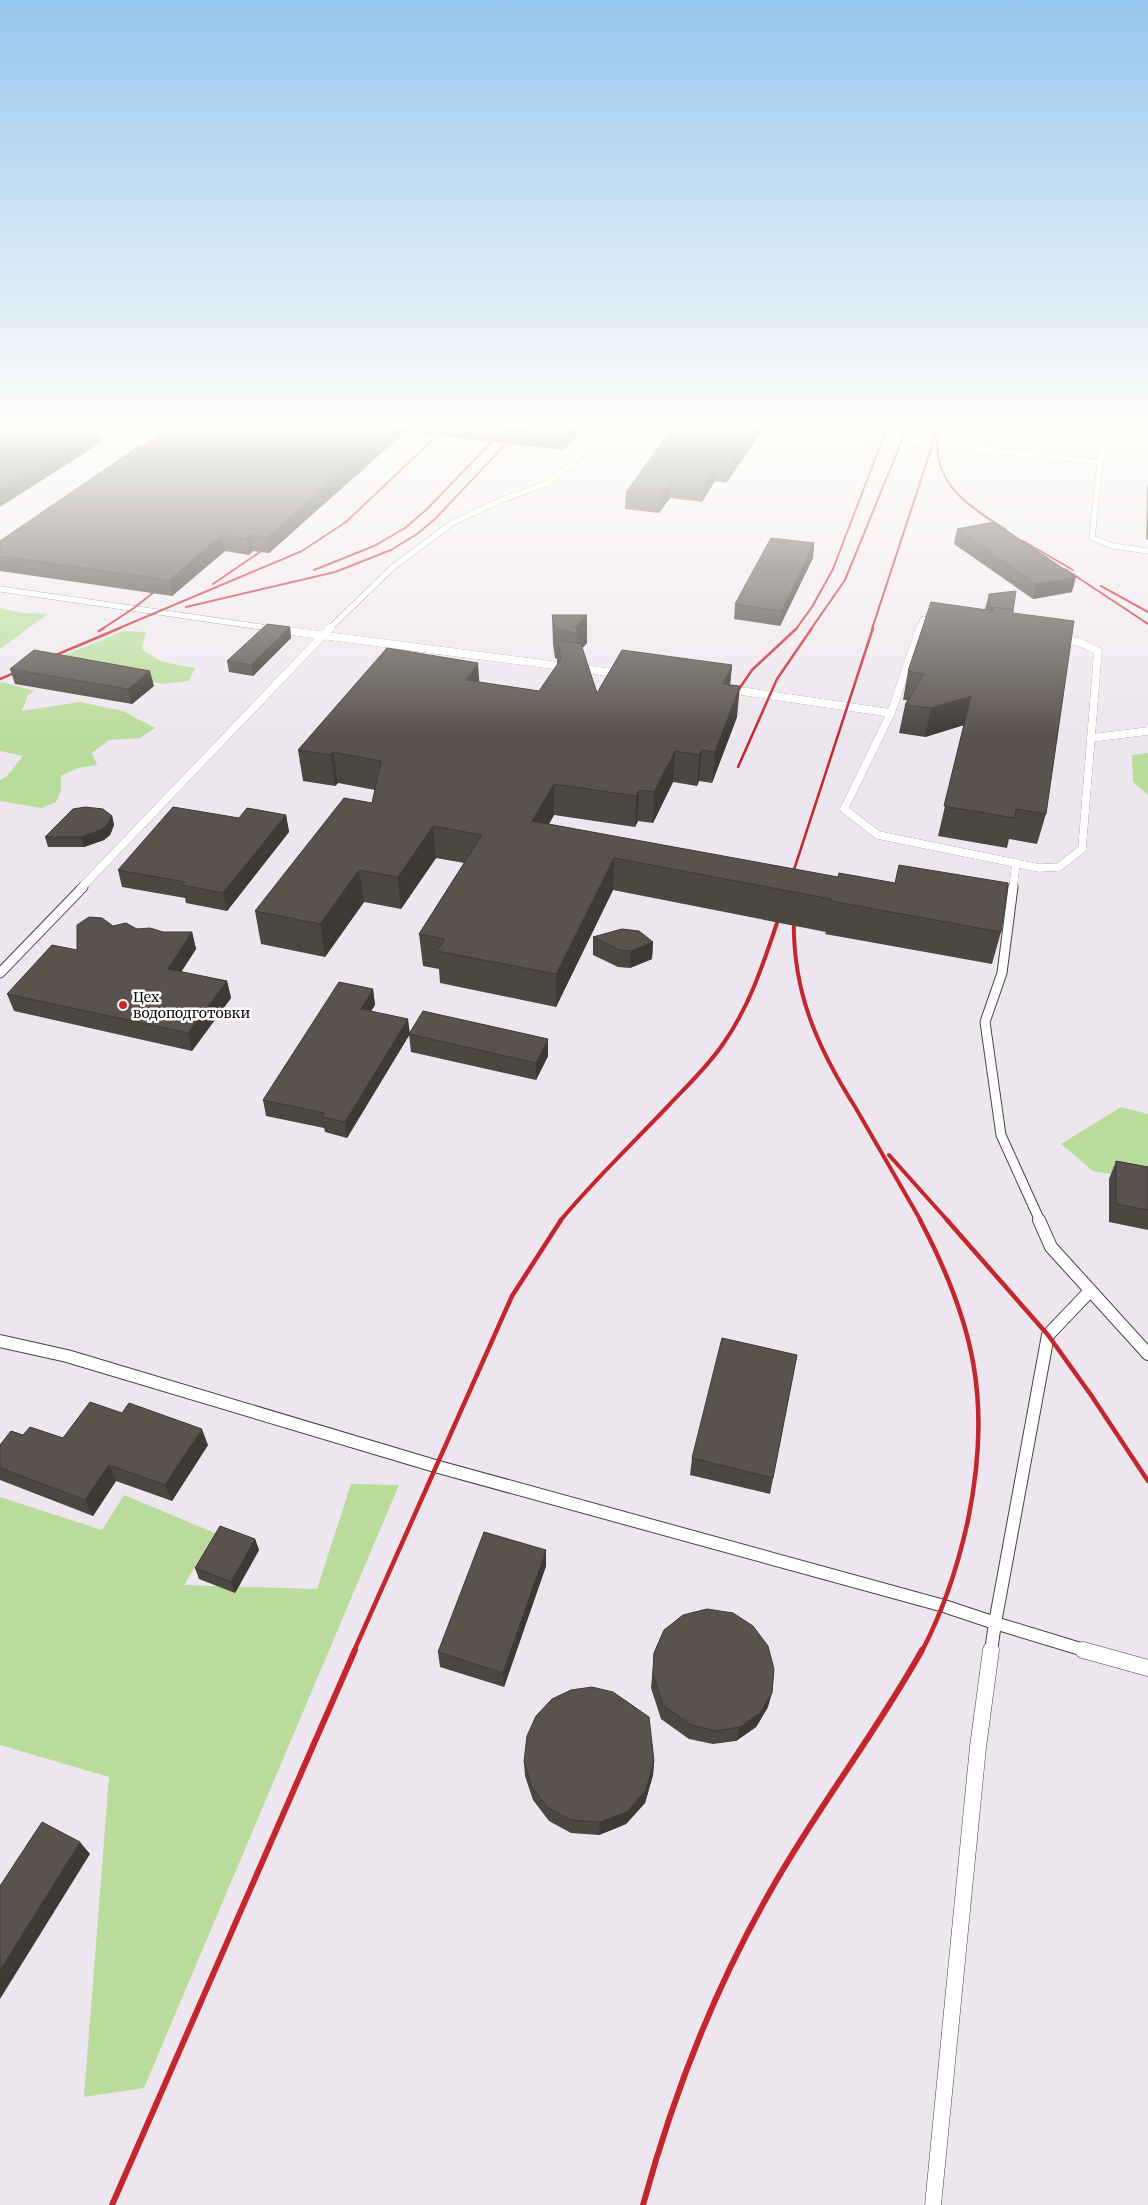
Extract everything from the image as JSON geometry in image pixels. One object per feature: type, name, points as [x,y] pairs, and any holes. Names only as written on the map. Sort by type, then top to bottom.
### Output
[{"type":"lane","points":[[0,973],[322,636],[392,568],[441,531]]},
{"type":"lane","points":[[1093,531],[1092,538],[1113,546],[1148,550]]},
{"type":"lane","points":[[0,589],[322,636],[628,674]]},
{"type":"lane","points":[[943,622],[923,619],[892,713],[844,809],[878,835],[1038,868],[1060,867],[1082,849],[1098,651],[1079,642],[1050,637]]},
{"type":"lane","points":[[717,688],[892,713]]},
{"type":"lane","points":[[1091,738],[1148,731]]},
{"type":"lane","points":[[1016,863],[1002,972],[985,1022],[1001,1135],[1051,1248],[1148,1354]]},
{"type":"lane","points":[[932,2205],[978,1747],[994,1623],[1048,1335],[1090,1291]]},
{"type":"lane","points":[[0,1341],[67,1356],[434,1466],[944,1606],[1102,1656],[1148,1668]]},
{"type":"shaded area","points":[[0,531],[1148,531],[1148,2205],[0,2205]]},
{"type":"green space","points":[[0,608],[23,613],[48,614],[0,649]]},
{"type":"green space","points":[[123,631],[146,632],[142,650],[163,662],[195,668],[189,681],[161,684],[63,656]]},
{"type":"green space","points":[[0,683],[35,691],[28,695],[22,711],[80,702],[123,711],[155,728],[140,738],[109,740],[92,753],[97,765],[78,768],[61,776],[61,790],[56,802],[41,808],[0,801],[0,780],[7,776],[23,756],[0,751]]},
{"type":"green space","points":[[1148,753],[1148,795],[1133,782],[1132,755]]},
{"type":"green space","points":[[1121,1107],[1148,1114],[1148,1181],[1093,1171],[1061,1144]]},
{"type":"green space","points":[[351,1484],[399,1485],[144,2088],[84,2097],[109,1777],[0,1745],[0,1497],[102,1530],[124,1495],[215,1533],[184,1585],[317,1589]]},
{"type":"building","points":[[15,531],[274,531],[267,537],[251,535],[246,539],[222,535],[169,580],[0,556],[0,541]]},
{"type":"building","points":[[960,531],[1007,531],[1076,577],[1036,584]]},
{"type":"building","points":[[771,538],[814,543],[782,611],[735,604]]},
{"type":"building","points":[[1016,591],[1013,610],[990,607],[989,594]]},
{"type":"building","points":[[931,602],[994,611],[994,607],[1013,610],[1013,613],[1074,621],[1046,814],[1016,809],[1015,818],[944,806],[971,696],[931,708],[905,705],[924,674],[908,671]]},
{"type":"building","points":[[552,615],[587,615],[576,627],[577,633],[555,629]]},
{"type":"building","points":[[267,624],[290,627],[251,665],[227,661]]},
{"type":"building","points":[[557,640],[581,644],[597,693],[622,650],[732,665],[723,684],[740,686],[715,752],[702,750],[699,755],[675,751],[654,792],[639,790],[636,796],[554,784],[532,821],[838,877],[839,873],[895,883],[899,865],[1008,883],[1001,932],[614,858],[556,974],[437,951],[445,939],[419,934],[482,835],[433,826],[398,877],[359,870],[320,924],[255,911],[344,798],[372,803],[381,761],[333,752],[331,755],[298,750],[387,648],[478,663],[466,680],[539,691],[561,659]]},
{"type":"building","points":[[34,650],[150,671],[128,689],[10,669]]},
{"type":"building","points":[[85,807],[103,809],[112,816],[107,825],[101,830],[81,837],[45,837],[73,809]]},
{"type":"building","points":[[173,807],[239,818],[247,808],[286,815],[223,893],[182,885],[185,882],[118,870]]},
{"type":"building","points":[[89,917],[102,918],[113,926],[126,923],[137,929],[150,928],[163,932],[192,932],[168,969],[227,981],[188,1033],[7,994],[52,945],[77,950],[77,925]]},
{"type":"building","points":[[622,929],[639,931],[653,942],[631,951],[619,950],[593,937]]},
{"type":"building","points":[[339,982],[373,989],[361,1009],[408,1019],[345,1122],[322,1117],[324,1113],[263,1100]]},
{"type":"building","points":[[423,1011],[548,1039],[536,1063],[409,1034]]},
{"type":"building","points":[[1116,1161],[1148,1167],[1148,1210],[1116,1204]]},
{"type":"building","points":[[722,1338],[797,1355],[773,1478],[692,1458]]},
{"type":"building","points":[[90,1402],[122,1413],[129,1403],[202,1429],[165,1485],[109,1465],[85,1500],[0,1468],[0,1445],[11,1431],[23,1435],[30,1427],[63,1438]]},
{"type":"building","points":[[220,1526],[255,1539],[231,1582],[195,1568]]},
{"type":"building","points":[[484,1532],[546,1550],[503,1673],[438,1652]]},
{"type":"building","points":[[707,1609],[733,1613],[753,1626],[768,1646],[774,1669],[772,1693],[760,1713],[740,1727],[716,1731],[691,1725],[663,1705],[653,1674],[654,1653],[664,1630],[683,1615]]},
{"type":"building","points":[[592,1687],[613,1692],[649,1717],[654,1761],[646,1790],[627,1812],[600,1822],[571,1820],[548,1808],[532,1787],[524,1762],[527,1736],[536,1716],[552,1699],[571,1690]]},
{"type":"building","points":[[42,1822],[80,1842],[0,1970],[0,1886]]},
{"type":"railway","points":[[117,629],[302,551],[332,531]]},
{"type":"railway","points":[[314,570],[374,546],[400,531]]},
{"type":"railway","points":[[186,607],[335,572],[391,550],[421,531]]},
{"type":"railway","points":[[796,629],[812,607],[833,569],[848,531]]},
{"type":"railway","points":[[811,629],[845,580],[865,531]]},
{"type":"railway","points":[[872,629],[904,531]]},
{"type":"railway","points":[[1023,541],[1073,570]]},
{"type":"railway","points":[[213,584],[273,543]]},
{"type":"railway","points":[[1065,569],[1148,624]]},
{"type":"railway","points":[[102,629],[134,608],[164,584]]},
{"type":"railway","points":[[1101,586],[1148,612]]},
{"type":"railway","points":[[99,631],[104,628]]},
{"type":"railway","points":[[44,660],[120,628]]},
{"type":"railway","points":[[738,767],[777,679],[812,628]]},
{"type":"railway","points":[[790,882],[873,628]]},
{"type":"railway","points":[[733,698],[752,670],[796,629]]},
{"type":"railway","points":[[0,679],[25,668]]},
{"type":"railway","points":[[560,1221],[600,1176],[698,1075],[723,1044],[750,995],[782,908]]},
{"type":"railway","points":[[794,912],[794,940],[797,966],[809,1016],[829,1063],[856,1108]]},
{"type":"railway","points":[[856,1108],[921,1221]]},
{"type":"railway","points":[[889,1155],[948,1221]]},
{"type":"railway","points":[[354,1651],[512,1296],[561,1220]]},
{"type":"railway","points":[[920,1220],[939,1258],[966,1330],[974,1366],[978,1402],[975,1478],[968,1520],[950,1587],[922,1651]]},
{"type":"railway","points":[[947,1220],[1048,1335],[1091,1395],[1148,1481]]},
{"type":"railway","points":[[112,2205],[355,1650]]},
{"type":"railway","points":[[643,2205],[668,2123],[697,2043],[713,2004],[750,1927],[789,1860],[922,1650]]},
{"type":"place","name":"Цех водоподготовки","points":[[123,1005]]}]
